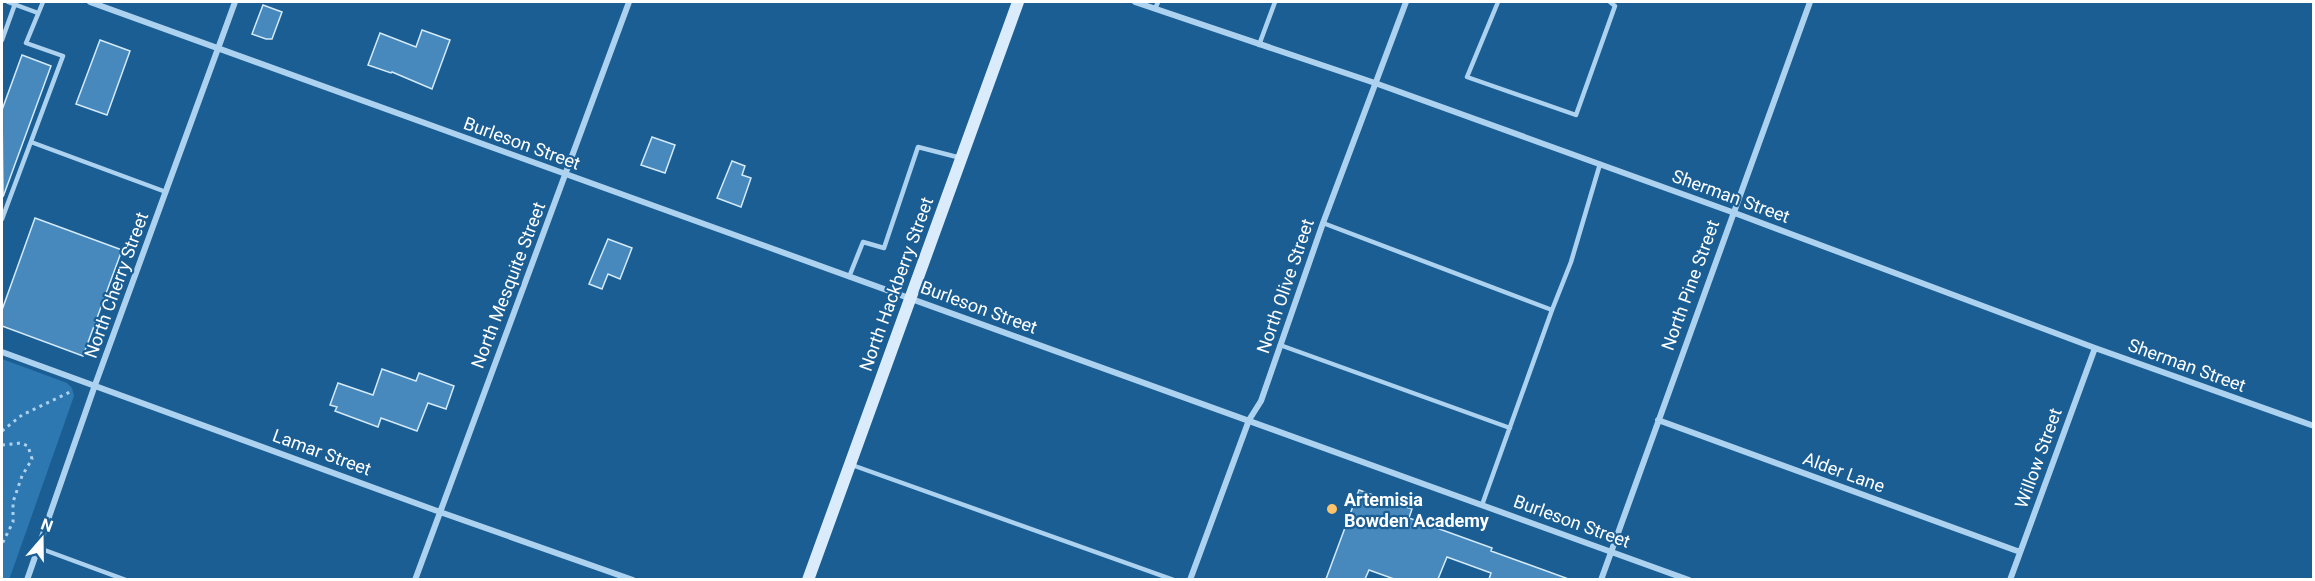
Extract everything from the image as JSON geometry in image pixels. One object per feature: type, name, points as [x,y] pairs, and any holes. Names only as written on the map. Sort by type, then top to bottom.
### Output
[{"type":"main road","name":"North Hackberry Street","points":[[808,579],[1018,2]]},
{"type":"street","name":"Burleson Street","points":[[90,2],[1689,579]]},
{"type":"street","name":"North Cherry Street","points":[[27,579],[95,385],[235,2]]},
{"type":"street","name":"North Mesquite Street","points":[[415,579],[629,2]]},
{"type":"street","name":"Sherman Street","points":[[1135,2],[1375,83],[2313,426]]},
{"type":"street","name":"North Olive Street","points":[[1190,579],[1249,420],[1261,401],[1323,224],[1406,2]]},
{"type":"street","name":"North Pine Street","points":[[1601,579],[1732,212],[1810,2]]},
{"type":"street","name":"Willow Street","points":[[2010,579],[2095,348]]},
{"type":"street","name":"Lamar Street","points":[[2,351],[440,512],[633,579]]},
{"type":"street","name":"Alder Lane","points":[[1658,420],[2020,552]]},
{"type":"lane","points":[[8,2],[38,13]]},
{"type":"lane","points":[[2,219],[63,56],[26,42],[43,2]]},
{"type":"lane","points":[[1155,9],[1158,2]]},
{"type":"lane","points":[[1259,45],[1275,2]]},
{"type":"lane","points":[[1498,2],[1467,77],[1576,115],[1615,6],[1610,2]]},
{"type":"lane","points":[[2,40],[15,4]]},
{"type":"lane","points":[[30,142],[166,192]]},
{"type":"lane","points":[[849,277],[862,242],[884,248],[918,147],[961,158]]},
{"type":"lane","points":[[1482,505],[1571,262],[1600,164]]},
{"type":"lane","points":[[1323,224],[1552,310]]},
{"type":"lane","points":[[1280,345],[1510,428]]},
{"type":"lane","points":[[850,464],[1174,579]]},
{"type":"lane","points":[[39,548],[126,579]]},
{"type":"path","points":[[2,431],[22,415],[72,391]]},
{"type":"path","points":[[2,445],[21,443],[28,446],[32,459],[22,476],[13,502],[13,522],[2,544]]},
{"type":"shaded area","points":[[2,359],[67,383],[72,388],[74,396],[9,580],[2,579]]},
{"type":"building","points":[[263,5],[282,12],[272,39],[252,34]]},
{"type":"building","points":[[422,30],[450,40],[432,89],[392,72],[368,65],[380,33],[416,47]]},
{"type":"building","points":[[100,40],[130,51],[107,115],[76,104]]},
{"type":"building","points":[[22,55],[51,66],[3,197],[2,110]]},
{"type":"building","points":[[652,137],[675,145],[665,173],[641,165]]},
{"type":"building","points":[[732,161],[745,166],[742,175],[751,178],[741,207],[717,198]]},
{"type":"building","points":[[35,218],[122,250],[83,356],[2,326],[2,310]]},
{"type":"building","points":[[608,239],[632,248],[620,279],[608,274],[602,289],[589,284]]},
{"type":"building","points":[[382,369],[416,381],[419,373],[454,386],[446,409],[428,403],[417,431],[381,418],[378,427],[335,411],[337,407],[330,405],[338,383],[373,395]]},
{"type":"building","points":[[1359,490],[1412,509],[1409,518],[1566,578],[1489,579],[1491,573],[1447,557],[1438,579],[1394,579],[1369,570],[1365,579],[1326,579]]},
{"type":"place","name":"Artemisia Bowden Academy","points":[[1332,509]]}]
